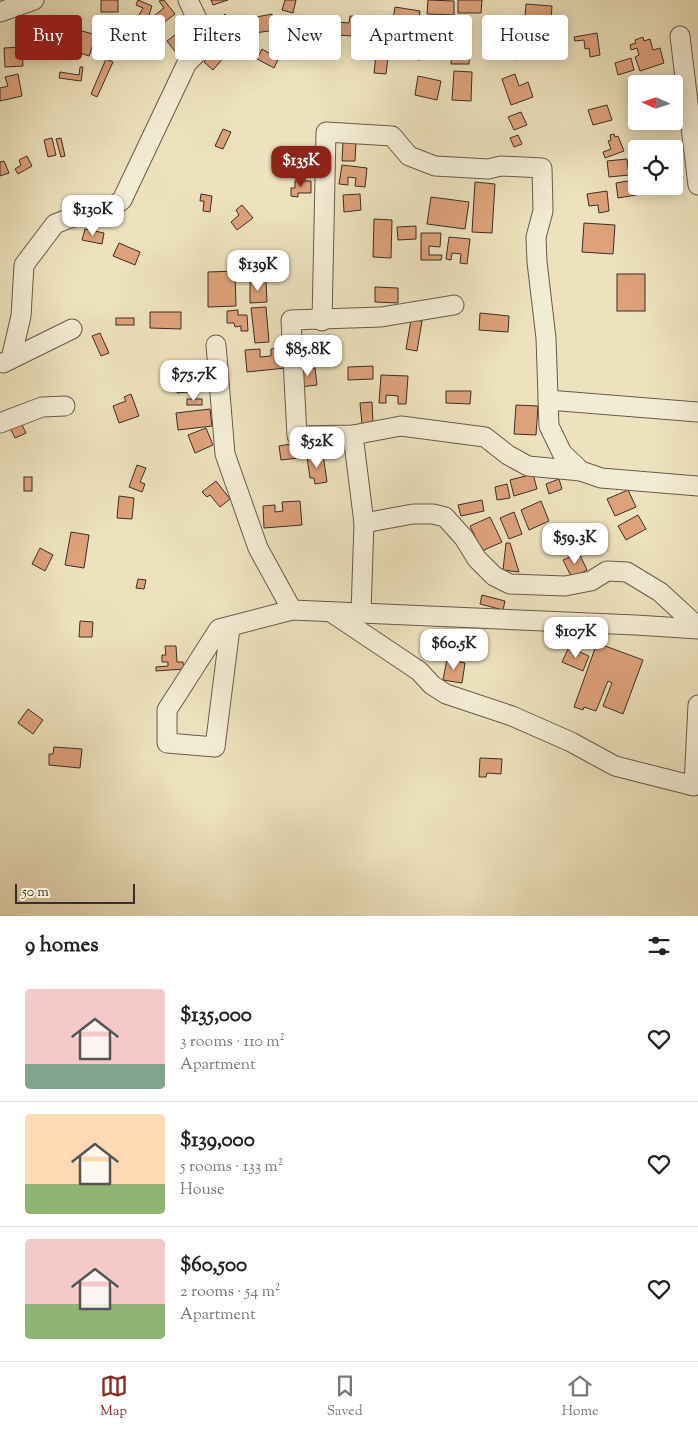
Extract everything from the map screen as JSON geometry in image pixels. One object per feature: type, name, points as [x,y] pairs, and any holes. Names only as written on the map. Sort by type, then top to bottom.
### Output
[{"type":"street","points":[[5,362],[21,316],[24,265],[55,224],[70,218],[108,210],[122,200],[186,63],[208,42],[188,0]]},
{"type":"street","points":[[0,12],[25,2]]},
{"type":"street","points":[[680,36],[698,185]]},
{"type":"street","points":[[322,321],[326,132],[392,136],[409,156],[435,166],[488,169],[501,166],[542,168],[543,211],[536,237],[546,338],[549,426],[562,453],[581,471]]},
{"type":"street","points":[[454,304],[381,318],[322,321],[291,320],[297,436],[353,436],[401,426],[485,437],[508,455],[528,466],[581,471],[601,478],[698,486]]},
{"type":"street","points":[[5,362],[72,329]]},
{"type":"street","points":[[216,345],[225,454],[258,548],[292,610]]},
{"type":"street","points":[[548,400],[698,412]]},
{"type":"street","points":[[0,423],[42,407],[65,406]]},
{"type":"street","points":[[353,436],[364,523],[361,613]]},
{"type":"street","points":[[364,523],[413,514],[433,514],[445,517],[464,538],[477,559],[494,576],[510,584],[565,586],[591,581],[607,571],[628,572],[660,592],[698,628]]},
{"type":"street","points":[[230,628],[215,748],[167,743],[167,710],[219,629],[230,628],[292,610],[698,628]]},
{"type":"street","points":[[331,612],[419,671],[446,694],[512,716],[571,742],[615,766],[694,786],[698,705]]},
{"type":"building","points":[[101,0],[118,0],[118,12],[101,12]]},
{"type":"building","points":[[138,0],[152,6],[149,15],[139,15],[143,8],[136,5]]},
{"type":"building","points":[[164,0],[175,14],[165,22],[165,15],[155,15],[164,8],[159,1]]},
{"type":"building","points":[[211,0],[228,0],[213,5]]},
{"type":"building","points":[[285,0],[296,0],[293,13],[282,10]]},
{"type":"building","points":[[428,0],[454,1],[454,15],[427,14]]},
{"type":"building","points":[[458,0],[482,0],[481,13],[458,13]]},
{"type":"building","points":[[526,4],[552,6],[551,15],[525,15]]},
{"type":"building","points":[[395,7],[420,11],[419,15],[394,15]]},
{"type":"building","points":[[272,14],[269,15],[269,31],[259,32],[259,16]]},
{"type":"building","points":[[351,16],[351,36],[341,35],[341,22],[349,23]]},
{"type":"building","points":[[82,31],[92,34],[92,47],[89,56],[82,54]]},
{"type":"building","points":[[597,33],[600,55],[590,57],[589,48],[585,49],[584,40],[575,41],[574,37]]},
{"type":"building","points":[[175,35],[175,51],[167,41]]},
{"type":"building","points":[[643,37],[644,41],[650,39],[653,50],[660,48],[664,63],[640,71],[635,57],[639,55],[637,48],[631,50],[630,45],[636,43],[635,40]]},
{"type":"building","points":[[15,47],[15,60],[23,60],[23,66],[5,67],[4,48]]},
{"type":"building","points":[[262,49],[269,53],[269,60],[278,60],[274,68],[259,60]]},
{"type":"building","points":[[631,58],[634,70],[618,75],[615,63]]},
{"type":"building","points":[[106,60],[113,62],[97,97],[91,94]]},
{"type":"building","points":[[206,60],[222,60],[213,70],[204,62]]},
{"type":"building","points":[[376,60],[388,60],[386,74],[374,73]]},
{"type":"building","points":[[451,60],[469,60],[469,64],[451,64]]},
{"type":"building","points":[[80,67],[83,67],[81,81],[59,78],[60,72],[79,75]]},
{"type":"building","points":[[454,71],[472,72],[471,101],[452,100]]},
{"type":"building","points":[[18,74],[22,96],[0,101],[0,88],[8,86],[5,77]]},
{"type":"building","points":[[515,74],[519,86],[528,82],[533,97],[511,105],[502,79]]},
{"type":"building","points":[[418,76],[441,81],[437,100],[415,95]]},
{"type":"building","points":[[607,105],[612,120],[593,125],[588,110]]},
{"type":"building","points":[[521,112],[527,125],[514,130],[508,117]]},
{"type":"building","points":[[223,129],[231,132],[223,149],[215,146]]},
{"type":"building","points":[[614,134],[615,137],[618,136],[624,151],[605,158],[603,152],[611,149],[608,141],[611,140],[610,135]]},
{"type":"building","points":[[518,135],[522,144],[514,147],[510,138]]},
{"type":"building","points":[[52,138],[56,155],[48,157],[44,140]]},
{"type":"building","points":[[61,138],[65,156],[61,157],[56,139]]},
{"type":"building","points":[[343,141],[356,142],[355,161],[342,161]]},
{"type":"building","points":[[27,156],[32,166],[18,174],[15,169],[21,165],[19,160]]},
{"type":"building","points":[[627,159],[628,175],[609,177],[607,161]]},
{"type":"building","points":[[4,161],[9,173],[0,176],[0,162]]},
{"type":"building","points":[[342,165],[367,168],[365,187],[355,186],[356,178],[348,177],[348,185],[339,184]]},
{"type":"building","points":[[295,181],[311,181],[311,193],[298,193],[298,197],[291,196],[291,188],[295,188]]},
{"type":"building","points":[[628,181],[628,195],[636,195],[618,198],[616,183]]},
{"type":"building","points":[[475,182],[495,184],[492,233],[472,232]]},
{"type":"building","points":[[607,191],[609,211],[599,213],[598,205],[589,206],[587,194]]},
{"type":"building","points":[[201,194],[212,196],[210,212],[203,211],[204,201],[200,201]]},
{"type":"building","points":[[360,194],[361,210],[344,212],[343,195]]},
{"type":"building","points":[[431,197],[469,202],[465,229],[427,224]]},
{"type":"building","points":[[242,205],[253,218],[237,230],[231,222],[239,215],[236,210]]},
{"type":"building","points":[[374,219],[392,220],[391,258],[373,257]]},
{"type":"building","points":[[584,223],[615,225],[613,254],[582,252]]},
{"type":"building","points":[[416,226],[416,239],[398,240],[397,227]]},
{"type":"building","points":[[85,229],[104,233],[102,244],[82,240]]},
{"type":"building","points":[[421,233],[441,233],[440,247],[429,246],[429,255],[442,255],[441,260],[421,260]]},
{"type":"building","points":[[449,237],[470,239],[467,264],[460,263],[461,254],[452,253],[451,260],[446,259]]},
{"type":"building","points":[[119,243],[140,252],[135,265],[113,256]]},
{"type":"building","points":[[235,271],[236,306],[208,307],[208,272]]},
{"type":"building","points":[[617,274],[645,274],[645,311],[617,311]]},
{"type":"building","points":[[266,281],[267,302],[250,303],[250,282]]},
{"type":"building","points":[[375,287],[398,288],[398,303],[375,302]]},
{"type":"building","points":[[266,307],[269,342],[255,343],[251,308]]},
{"type":"building","points":[[238,310],[238,315],[247,315],[248,331],[241,331],[241,326],[235,327],[234,323],[227,323],[227,311]]},
{"type":"building","points":[[150,312],[181,312],[181,329],[150,328]]},
{"type":"building","points":[[480,313],[509,316],[508,332],[479,330]]},
{"type":"building","points":[[116,318],[134,318],[134,325],[116,325]]},
{"type":"building","points":[[411,320],[422,321],[417,351],[406,349]]},
{"type":"building","points":[[100,333],[109,353],[101,356],[92,336]]},
{"type":"building","points":[[284,347],[286,368],[247,372],[245,350],[260,349],[260,357],[271,356],[271,349]]},
{"type":"building","points":[[373,366],[373,379],[348,380],[348,367]]},
{"type":"building","points":[[315,368],[317,385],[300,387],[298,370]]},
{"type":"building","points":[[381,375],[408,376],[406,404],[398,404],[398,396],[386,395],[386,403],[379,403]]},
{"type":"building","points":[[182,381],[189,381],[189,392],[177,393],[177,388],[183,387]]},
{"type":"building","points":[[446,391],[471,391],[470,404],[446,403]]},
{"type":"building","points":[[131,394],[139,416],[119,423],[113,406],[126,401],[124,397]]},
{"type":"building","points":[[187,399],[202,399],[202,405],[187,405]]},
{"type":"building","points":[[372,402],[373,423],[362,424],[360,403]]},
{"type":"building","points":[[516,405],[538,406],[536,435],[514,434]]},
{"type":"building","points":[[210,409],[212,426],[178,430],[176,413]]},
{"type":"building","points":[[21,423],[26,433],[15,438],[10,428]]},
{"type":"building","points":[[206,428],[213,445],[195,453],[188,435]]},
{"type":"building","points":[[297,443],[299,458],[281,460],[279,446]]},
{"type":"building","points":[[323,454],[327,482],[315,484],[314,478],[310,478],[307,457]]},
{"type":"building","points":[[137,465],[146,468],[140,482],[145,484],[142,492],[129,487]]},
{"type":"building","points":[[533,474],[537,489],[514,496],[510,480]]},
{"type":"building","points":[[24,477],[32,477],[32,491],[24,491]]},
{"type":"building","points":[[559,479],[562,489],[549,494],[546,484]]},
{"type":"building","points":[[216,481],[230,499],[220,507],[210,495],[207,497],[202,492]]},
{"type":"building","points":[[507,484],[510,498],[497,500],[495,487]]},
{"type":"building","points":[[628,490],[636,507],[615,516],[607,499]]},
{"type":"building","points":[[119,496],[134,498],[132,519],[117,518]]},
{"type":"building","points":[[482,500],[484,511],[461,516],[458,505]]},
{"type":"building","points":[[300,501],[302,525],[264,528],[263,506],[275,505],[275,512],[283,511],[282,502]]},
{"type":"building","points":[[541,501],[549,521],[529,530],[521,510]]},
{"type":"building","points":[[514,512],[522,534],[509,539],[500,518]]},
{"type":"building","points":[[638,515],[646,529],[626,540],[618,526]]},
{"type":"building","points":[[490,517],[502,542],[482,551],[470,526]]},
{"type":"building","points":[[71,532],[89,535],[84,568],[65,565]]},
{"type":"building","points":[[506,543],[510,543],[519,572],[503,570]]},
{"type":"building","points":[[40,548],[53,555],[45,571],[32,564]]},
{"type":"building","points":[[579,553],[587,570],[572,578],[563,560]]},
{"type":"building","points":[[138,579],[146,580],[144,589],[136,588]]},
{"type":"building","points":[[482,595],[505,601],[503,610],[480,604]]},
{"type":"building","points":[[80,621],[93,622],[92,637],[79,637]]},
{"type":"building","points":[[597,643],[643,660],[623,714],[603,706],[612,683],[608,681],[596,711],[584,707],[583,710],[574,707]]},
{"type":"building","points":[[165,646],[176,646],[177,662],[183,662],[184,669],[156,671],[156,667],[168,666],[168,662],[162,662],[162,655],[166,655]]},
{"type":"building","points":[[569,647],[589,656],[583,671],[562,662]]},
{"type":"building","points":[[447,659],[465,663],[462,683],[443,680]]},
{"type":"building","points":[[28,709],[43,720],[33,734],[18,723]]},
{"type":"building","points":[[54,747],[82,749],[80,768],[49,765],[49,754],[53,754]]},
{"type":"building","points":[[480,758],[502,759],[501,774],[487,773],[486,777],[479,777]]}]
